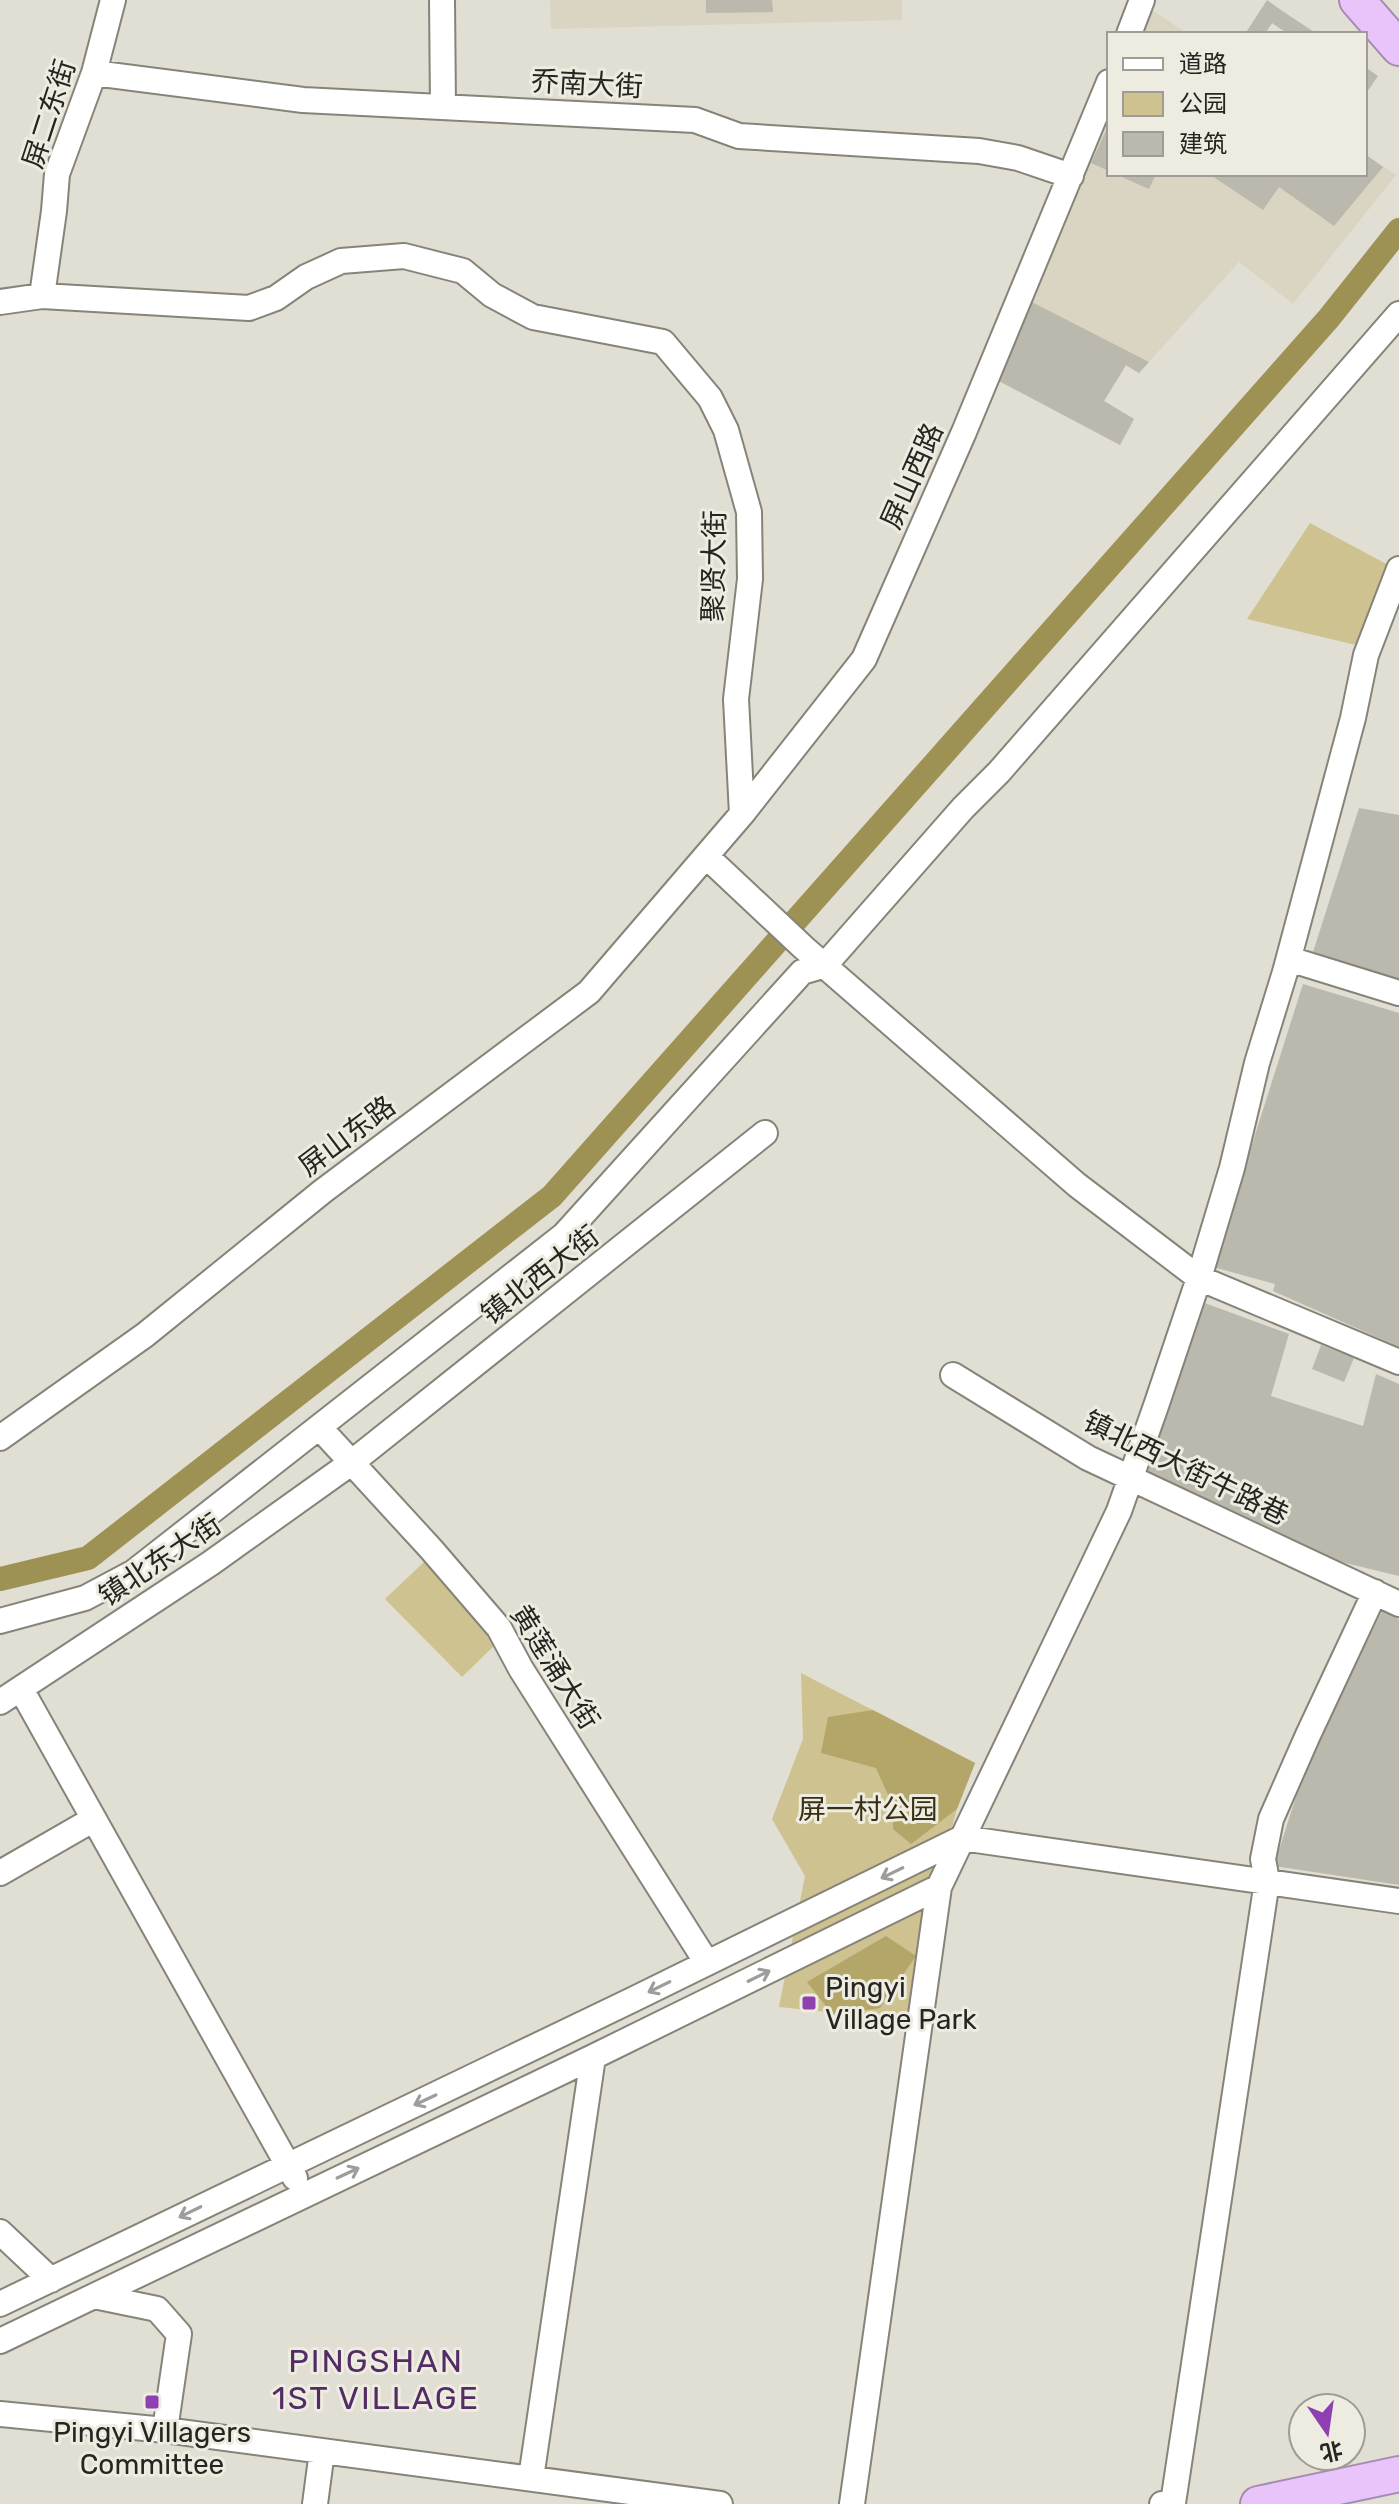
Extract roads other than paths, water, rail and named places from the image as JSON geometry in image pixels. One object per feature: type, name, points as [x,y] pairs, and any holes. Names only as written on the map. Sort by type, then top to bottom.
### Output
[{"type":"highway","points":[[1357,0],[1399,48]]},
{"type":"highway","points":[[1258,2504],[1399,2474]]},
{"type":"street","name":"屏二东街","points":[[42,296],[57,174],[94,73],[113,0]]},
{"type":"street","points":[[442,0],[443,106]]},
{"type":"street","points":[[1130,32],[1142,0]]},
{"type":"street","name":"乔南大街","points":[[94,73],[303,100],[695,120],[739,136],[979,151],[1018,158],[1071,176]]},
{"type":"street","name":"屏山西路","points":[[706,856],[864,659],[964,432],[1107,87]]},
{"type":"street","name":"聚贤大街","points":[[42,296],[249,308],[276,298],[306,277],[341,261],[404,256],[463,271],[492,295],[533,317],[663,342],[710,398],[726,430],[749,512],[750,579],[736,699],[742,814]]},
{"type":"street","points":[[0,302],[42,296]]},
{"type":"street","points":[[0,1621],[85,1598],[134,1572],[564,1235],[802,972],[825,965],[963,808],[999,772],[1399,314]]},
{"type":"street","points":[[852,2504],[939,1887],[1119,1511],[1131,1478],[1199,1278],[1232,1168],[1257,1063],[1289,959],[1353,718],[1366,655],[1399,569]]},
{"type":"street","points":[[706,856],[804,948],[1077,1185],[1199,1278],[1399,1362]]},
{"type":"street","name":"屏山东路","points":[[0,1438],[145,1335],[323,1191],[589,992],[706,856]]},
{"type":"street","points":[[1289,959],[1399,993]]},
{"type":"street","name":"镇北西大街","points":[[351,1463],[765,1133]]},
{"type":"street","name":"镇北西大街牛路巷","points":[[953,1375],[1088,1458],[1399,1604]]},
{"type":"street","name":"黄莲涌大街","points":[[319,1427],[499,1628],[521,1669],[707,1963]]},
{"type":"street","name":"镇北东大街","points":[[10,1695],[211,1563],[351,1463]]},
{"type":"street","points":[[1162,2504],[1173,2503],[1267,1881],[1263,1859],[1271,1819],[1375,1592]]},
{"type":"street","points":[[10,1695],[94,1819],[303,2194]]},
{"type":"street","points":[[0,1873],[94,1819]]},
{"type":"street","points":[[0,2304],[962,1838],[1399,1901]]},
{"type":"street","points":[[0,2341],[593,2057],[939,1887]]},
{"type":"street","points":[[531,2478],[593,2057]]},
{"type":"street","points":[[0,2232],[51,2280]]},
{"type":"street","points":[[94,2296],[157,2309],[179,2334],[165,2430]]},
{"type":"street","points":[[0,2414],[165,2430],[720,2504]]},
{"type":"street","points":[[315,2504],[322,2451]]},
{"type":"waterway","points":[[0,1579],[88,1558],[552,1196],[1329,318],[1399,230]]},
{"type":"place","name":"Pingyi Village Park","points":[[809,2003]]},
{"type":"place","name":"Pingyi Villagers Committee","points":[[152,2402]]},
{"type":"district","name":"PINGSHAN 1ST VILLAGE","points":[[376,2380]]},
{"type":"park label","name":"屏一村公园","points":[[868,1809]]}]
